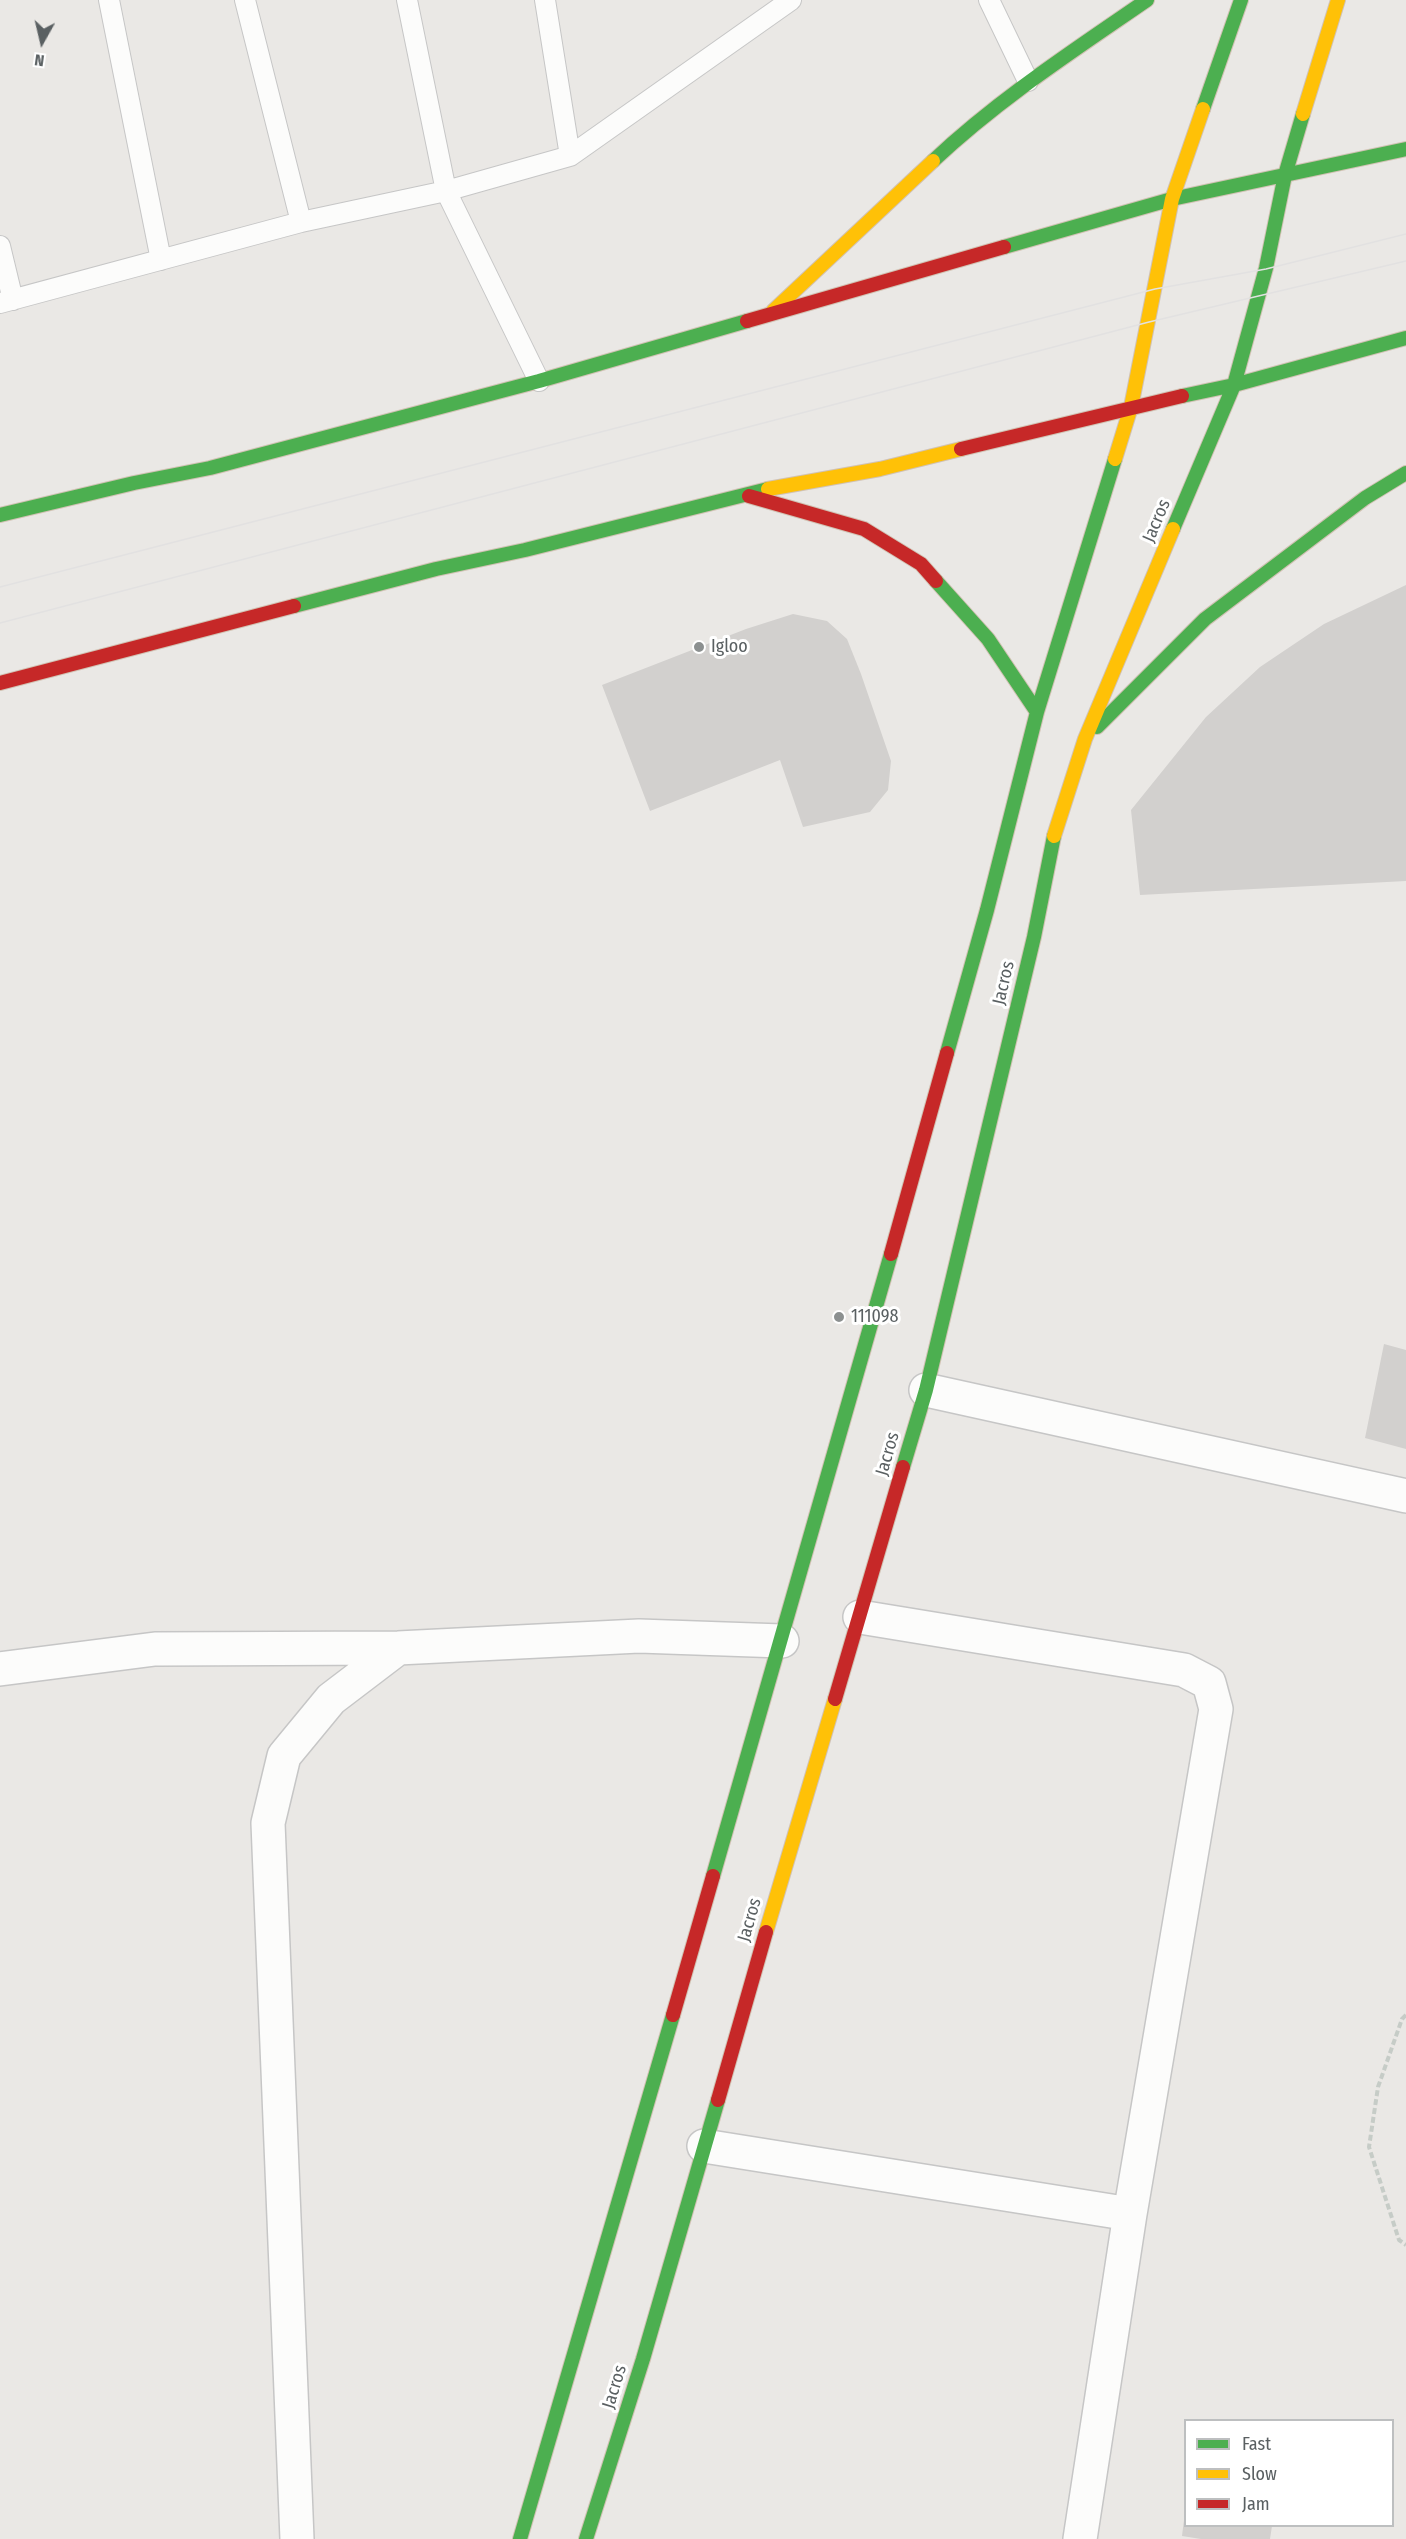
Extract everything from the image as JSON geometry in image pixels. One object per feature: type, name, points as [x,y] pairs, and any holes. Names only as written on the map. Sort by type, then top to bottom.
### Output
[{"type":"main road","points":[[770,314],[966,130],[1028,81],[1147,0]]},
{"type":"main road","name":"Jacros","points":[[520,2539],[782,1641],[983,921],[1037,712],[1131,407],[1173,199],[1241,0]]},
{"type":"main road","name":"Jacros","points":[[586,2539],[643,2359],[926,1390],[1034,937],[1054,835],[1085,739],[1234,386],[1266,268],[1285,175],[1338,0]]},
{"type":"main road","points":[[0,515],[134,483],[210,468],[539,381],[1173,199],[1406,149]]},
{"type":"main road","points":[[0,683],[436,569],[525,550],[742,494],[880,469],[1131,407],[1234,386],[1406,338]]},
{"type":"main road","points":[[1085,739],[1205,619],[1365,498],[1406,473]]},
{"type":"main road","points":[[742,494],[864,529],[921,564],[988,639],[1037,712]]},
{"type":"street","points":[[926,1390],[1406,1496]]},
{"type":"street","points":[[860,1617],[1184,1670],[1209,1683],[1216,1709],[1130,2214],[1080,2539]]},
{"type":"street","points":[[0,1669],[155,1649],[398,1648],[639,1636],[782,1641]]},
{"type":"street","points":[[297,2539],[268,1823],[284,1756],[331,1698],[398,1648]]},
{"type":"street","points":[[704,2146],[1130,2214]]},
{"type":"lane","points":[[109,0],[161,260]]},
{"type":"lane","points":[[245,0],[301,222]]},
{"type":"lane","points":[[406,0],[446,191],[539,381]]},
{"type":"lane","points":[[545,0],[570,156]]},
{"type":"lane","points":[[0,246],[7,302],[301,222],[446,191],[570,156],[791,0]]},
{"type":"lane","points":[[989,0],[1028,81]]},
{"type":"path","points":[[1406,2015],[1402,2019],[1378,2087],[1369,2147],[1399,2240],[1406,2245]]},
{"type":"building","points":[[1406,585],[1406,881],[1140,895],[1131,810],[1206,717],[1260,667],[1324,624]]},
{"type":"building","points":[[793,614],[827,621],[847,639],[891,761],[888,790],[870,812],[803,827],[780,760],[650,811],[602,685],[746,629]]},
{"type":"building","points":[[1384,1344],[1406,1350],[1406,1449],[1365,1438]]},
{"type":"building","points":[[1184,2520],[1184,2527],[1272,2527],[1270,2539],[1201,2539],[1182,2536]]},
{"type":"tram line","points":[[0,587],[1155,289],[1266,269],[1406,234]]},
{"type":"tram line","points":[[0,623],[1149,322],[1406,261]]},
{"type":"traffic: fast","points":[[933,161],[1010,96],[1147,0]]},
{"type":"traffic: fast","points":[[1203,109],[1241,0]]},
{"type":"traffic: fast","points":[[1173,529],[1234,385],[1266,268],[1285,175],[1303,114]]},
{"type":"traffic: fast","points":[[1004,247],[1172,199],[1406,149]]},
{"type":"traffic: fast","points":[[0,515],[134,483],[210,468],[539,381],[747,321]]},
{"type":"traffic: fast","points":[[1182,396],[1234,385],[1406,338]]},
{"type":"traffic: fast","points":[[947,1053],[987,910],[1037,712],[1115,459]]},
{"type":"traffic: fast","points":[[1097,727],[1205,619],[1365,498],[1406,473]]},
{"type":"traffic: fast","points":[[294,606],[436,569],[525,550],[768,489]]},
{"type":"traffic: fast","points":[[936,581],[988,639],[1037,712]]},
{"type":"traffic: fast","points":[[903,1467],[926,1390],[1034,937],[1054,836]]},
{"type":"traffic: fast","points":[[713,1876],[891,1254]]},
{"type":"traffic: fast","points":[[520,2539],[673,2015]]},
{"type":"traffic: fast","points":[[586,2539],[643,2359],[718,2100]]},
{"type":"traffic: slow","points":[[1303,114],[1338,0]]},
{"type":"traffic: slow","points":[[1115,459],[1131,407],[1172,199],[1203,109]]},
{"type":"traffic: slow","points":[[773,311],[933,161]]},
{"type":"traffic: slow","points":[[768,489],[880,469],[961,449]]},
{"type":"traffic: slow","points":[[1054,836],[1085,739],[1173,529]]},
{"type":"traffic: slow","points":[[766,1932],[835,1699]]},
{"type":"traffic: jam","points":[[747,321],[1004,247]]},
{"type":"traffic: jam","points":[[961,449],[1182,396]]},
{"type":"traffic: jam","points":[[749,496],[864,529],[921,564],[936,581]]},
{"type":"traffic: jam","points":[[0,683],[294,606]]},
{"type":"traffic: jam","points":[[891,1254],[947,1053]]},
{"type":"traffic: jam","points":[[835,1699],[903,1467]]},
{"type":"traffic: jam","points":[[673,2015],[713,1876]]},
{"type":"traffic: jam","points":[[718,2100],[766,1932]]},
{"type":"place","name":"Igloo","points":[[699,647]]},
{"type":"place","name":"111098","points":[[839,1317]]}]
